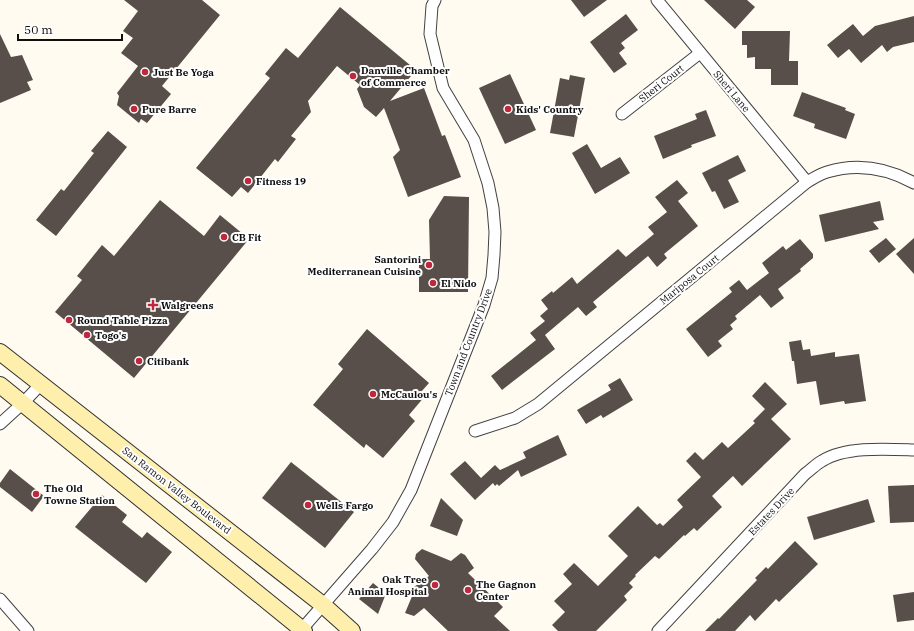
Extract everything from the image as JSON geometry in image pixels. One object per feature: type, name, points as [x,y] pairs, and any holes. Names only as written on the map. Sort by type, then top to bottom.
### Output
[{"type":"main road","name":"San Ramon Valley Boulevard","points":[[0,352],[323,605],[352,631]]},
{"type":"main road","points":[[0,385],[303,630]]},
{"type":"street","name":"Town and Country Drive","points":[[303,630],[393,522],[410,490],[484,306],[492,278],[495,232],[488,183],[474,140],[443,88],[430,34],[432,6],[434,0]]},
{"type":"street","name":"Sheri Lane","points":[[657,0],[807,182]]},
{"type":"street","name":"Sheri Court","points":[[622,114],[700,53]]},
{"type":"street","name":"Mariposa Court","points":[[475,431],[515,418],[538,404],[807,182],[839,169],[863,168],[892,172],[914,183]]},
{"type":"street","points":[[0,424],[41,384]]},
{"type":"street","name":"Estates Drive","points":[[658,631],[805,474],[822,460],[835,455],[861,450],[914,450]]},
{"type":"street","points":[[0,599],[25,630]]},
{"type":"building","points":[[124,0],[202,0],[220,15],[162,86],[171,94],[147,123],[141,119],[139,123],[117,105],[119,96],[117,93],[138,66],[121,53],[133,38],[123,31],[138,11]]},
{"type":"building","points":[[571,0],[607,0],[584,17]]},
{"type":"building","points":[[704,0],[747,0],[755,7],[735,29]]},
{"type":"building","points":[[340,7],[416,70],[390,101],[424,88],[442,136],[445,135],[461,177],[408,197],[393,157],[400,150],[384,108],[376,117],[364,107],[357,89],[360,85],[337,66],[308,101],[311,112],[291,136],[296,139],[278,162],[275,159],[248,193],[241,187],[232,197],[196,168],[270,78],[265,74],[286,48],[298,58]]},
{"type":"building","points":[[626,14],[638,30],[621,43],[625,48],[619,53],[627,64],[614,73],[590,42]]},
{"type":"building","points":[[914,16],[914,42],[893,47],[887,52],[882,45],[861,63],[849,49],[838,58],[827,45],[853,24],[863,36],[875,26]]},
{"type":"building","points":[[742,31],[790,31],[789,61],[798,61],[798,85],[771,85],[771,69],[755,69],[755,57],[747,58],[747,45],[742,45]]},
{"type":"building","points":[[0,34],[11,57],[22,55],[33,80],[27,82],[31,90],[0,103]]},
{"type":"building","name":"Kids' Country","points":[[510,74],[536,130],[505,144],[479,88]]},
{"type":"building","points":[[570,75],[585,78],[574,137],[550,133],[560,78],[569,80]]},
{"type":"building","points":[[802,92],[846,108],[845,110],[855,114],[846,139],[814,128],[815,124],[793,116]]},
{"type":"building","points":[[706,110],[716,136],[691,145],[692,147],[663,159],[654,136],[697,119],[695,114]]},
{"type":"building","points":[[108,131],[127,147],[56,236],[36,220],[61,189],[64,191],[94,153],[91,151]]},
{"type":"building","points":[[587,144],[601,168],[620,157],[630,173],[595,194],[572,153]]},
{"type":"building","points":[[738,155],[746,171],[728,180],[739,202],[724,209],[715,191],[712,192],[702,173]]},
{"type":"building","points":[[677,180],[688,193],[678,201],[698,226],[664,254],[667,258],[657,267],[648,256],[593,302],[597,307],[586,316],[578,307],[545,335],[555,349],[502,390],[491,376],[536,340],[530,333],[545,321],[540,316],[548,309],[541,300],[552,291],[553,293],[572,277],[577,284],[618,249],[626,257],[654,234],[648,227],[667,212],[655,197]]},
{"type":"building","points":[[444,196],[469,197],[468,292],[419,292],[419,259],[430,259],[429,220]]},
{"type":"building","points":[[160,200],[204,236],[220,215],[249,239],[134,378],[55,312],[82,280],[77,276],[102,245],[114,256]]},
{"type":"building","points":[[880,201],[884,220],[873,222],[879,229],[825,242],[819,215]]},
{"type":"building","points":[[886,238],[896,249],[879,263],[869,251]]},
{"type":"building","points":[[914,238],[914,274],[896,254]]},
{"type":"building","points":[[800,239],[813,254],[813,258],[800,269],[801,271],[778,289],[784,298],[771,308],[760,295],[735,316],[737,319],[730,325],[733,329],[718,341],[722,346],[708,357],[686,329],[732,292],[729,288],[739,280],[747,290],[769,273],[762,263],[783,246],[786,250]]},
{"type":"building","name":"McCaulou's","points":[[367,329],[429,383],[421,392],[425,396],[409,415],[415,421],[383,458],[366,444],[364,448],[313,405],[343,369],[338,364]]},
{"type":"building","points":[[801,340],[803,350],[810,349],[811,356],[835,352],[835,357],[859,354],[866,401],[845,404],[844,401],[820,405],[816,381],[797,384],[794,361],[792,361],[789,342]]},
{"type":"building","points":[[620,378],[633,400],[603,418],[601,415],[586,424],[577,410],[611,390],[608,385]]},
{"type":"building","points":[[765,382],[787,404],[771,419],[791,439],[742,486],[733,476],[712,496],[722,507],[697,531],[694,528],[685,536],[684,535],[659,559],[655,556],[635,575],[636,576],[629,583],[633,587],[624,596],[627,600],[596,631],[558,631],[552,625],[565,612],[554,601],[572,584],[563,574],[574,563],[598,586],[628,556],[608,536],[638,506],[657,525],[660,523],[663,526],[683,507],[677,500],[701,477],[686,461],[695,452],[703,460],[722,442],[728,448],[755,423],[753,421],[765,409],[752,396]]},
{"type":"building","points":[[558,435],[567,455],[521,477],[518,470],[499,486],[497,484],[495,486],[493,483],[475,500],[450,474],[465,461],[481,478],[495,465],[500,470],[526,458],[523,452]]},
{"type":"building","name":"Wells Fargo","points":[[291,462],[354,512],[325,548],[262,498]]},
{"type":"building","name":"The Old Towne Station","points":[[10,469],[44,496],[32,512],[0,487],[0,483]]},
{"type":"building","points":[[914,485],[914,522],[890,523],[888,486]]},
{"type":"building","points":[[102,495],[127,515],[122,522],[142,538],[147,532],[172,552],[146,583],[75,527]]},
{"type":"building","points":[[441,498],[463,520],[457,536],[430,526]]},
{"type":"building","points":[[868,499],[875,522],[814,540],[807,517]]},
{"type":"building","points":[[795,541],[818,564],[779,602],[776,599],[755,621],[750,615],[735,631],[705,631],[718,618],[719,619],[757,580],[755,578],[766,567],[768,569]]},
{"type":"building","points":[[422,549],[451,561],[461,553],[465,555],[474,568],[468,573],[503,607],[494,616],[510,631],[448,631],[424,608],[414,616],[405,613],[413,594],[410,590],[429,576],[415,559],[416,554]]},
{"type":"building","points":[[373,583],[384,592],[383,594],[385,596],[378,614],[359,599]]},
{"type":"building","points":[[914,592],[914,620],[897,622],[893,595]]},
{"type":"place","name":"Just Be Yoga","points":[[145,72]]},
{"type":"place","name":"Danville Chamber of Commerce","points":[[353,76]]},
{"type":"place","name":"Pure Barre","points":[[134,109]]},
{"type":"place","name":"Kids' Country","points":[[508,109]]},
{"type":"place","name":"Fitness 19","points":[[248,181]]},
{"type":"place","name":"CB Fit","points":[[224,237]]},
{"type":"place","name":"Santorini Mediterranean Cuisine","points":[[429,265]]},
{"type":"place","name":"El Nido","points":[[433,283]]},
{"type":"place","name":"Walgreens","points":[[153,305]]},
{"type":"place","name":"Round Table Pizza","points":[[69,320]]},
{"type":"place","name":"Togo's","points":[[87,335]]},
{"type":"place","name":"Citibank","points":[[139,361]]},
{"type":"place","name":"McCaulou's","points":[[373,394]]},
{"type":"place","name":"The Old Towne Station","points":[[36,494]]},
{"type":"place","name":"Wells Fargo","points":[[308,505]]},
{"type":"place","name":"Oak Tree Animal Hospital","points":[[435,585]]},
{"type":"place","name":"The Gagnon Center","points":[[468,590]]}]
